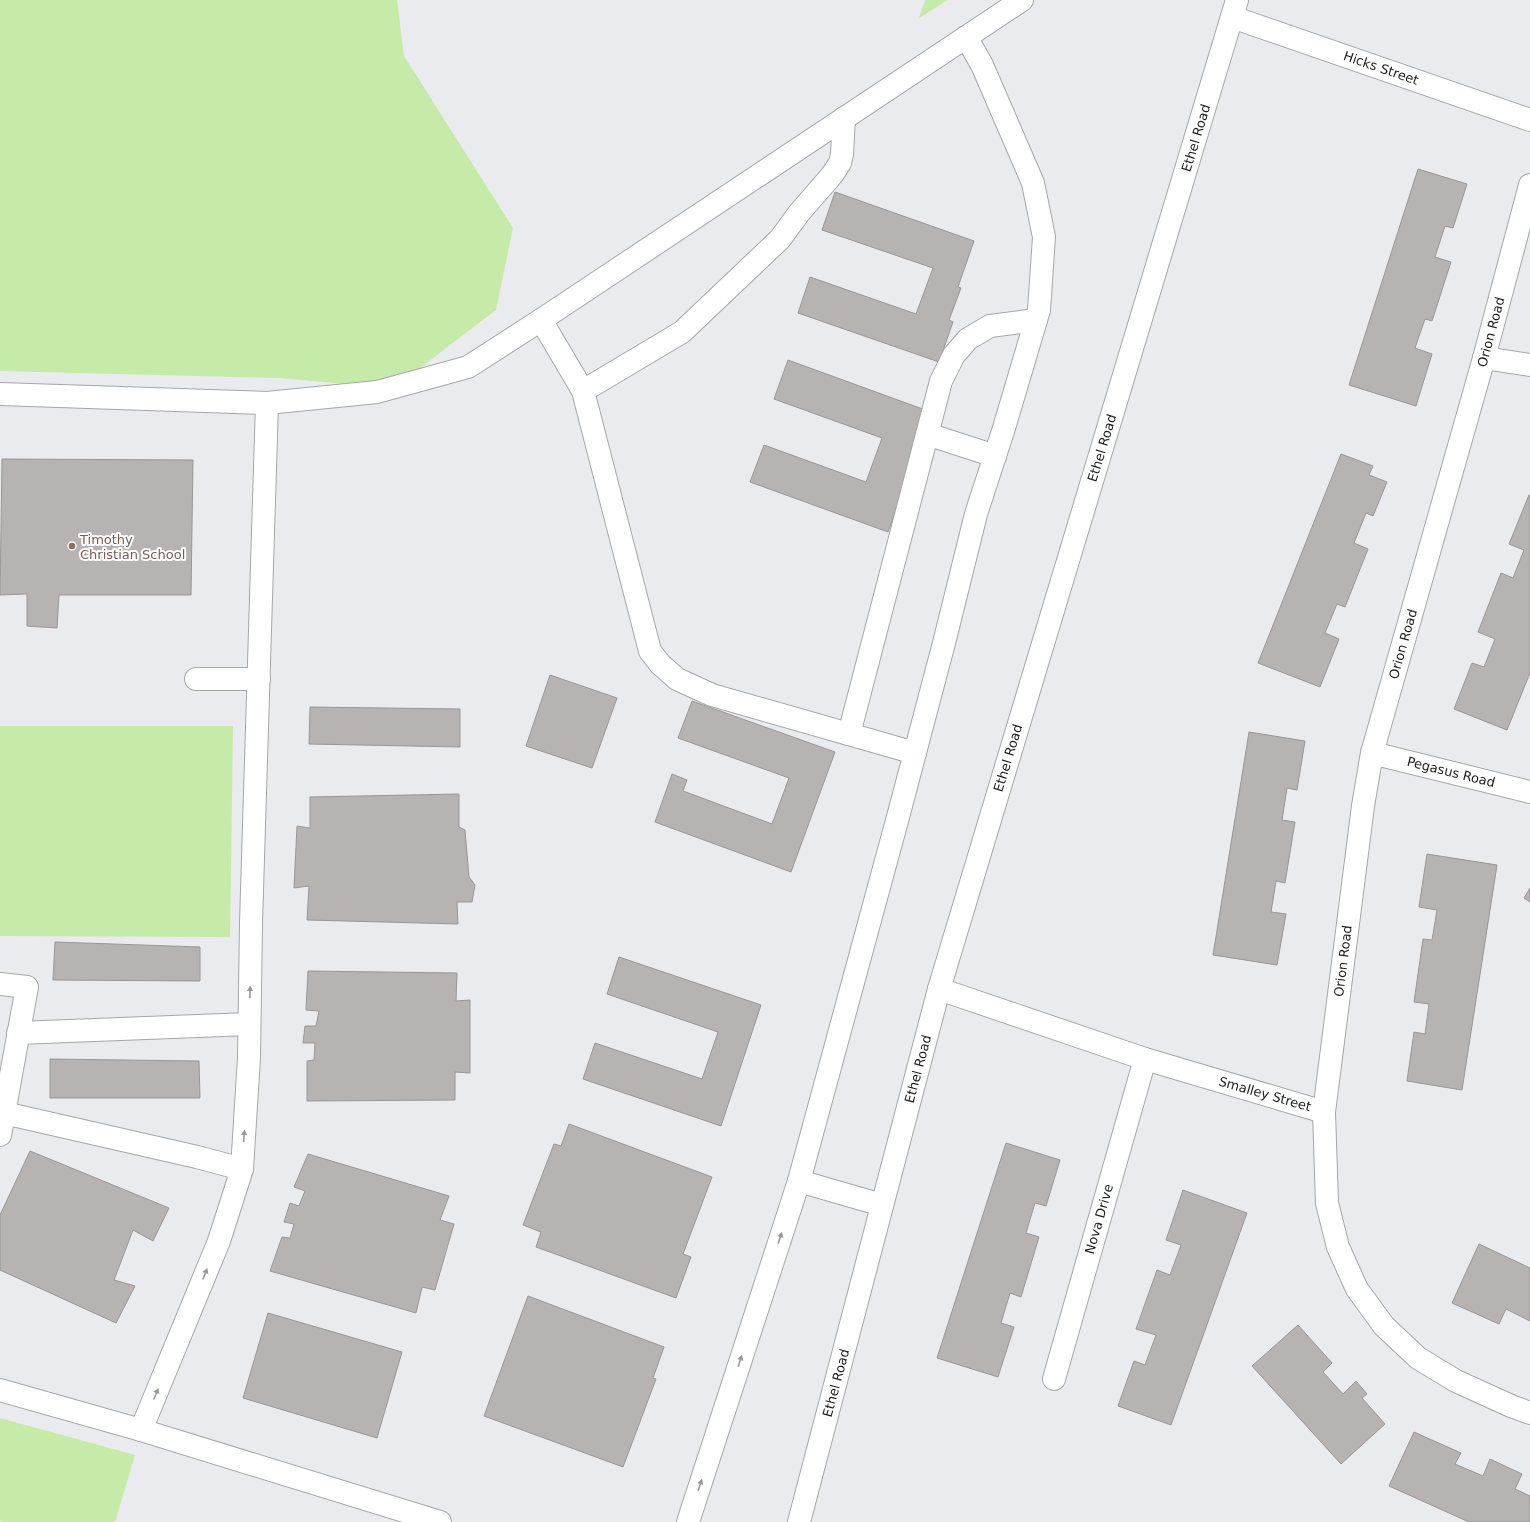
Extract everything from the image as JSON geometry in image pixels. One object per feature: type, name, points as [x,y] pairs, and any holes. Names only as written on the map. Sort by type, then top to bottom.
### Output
[{"type":"street","points":[[0,394],[267,403],[377,392],[468,367],[1022,0]]},
{"type":"street","name":"Hicks Street","points":[[1235,9],[1530,120]]},
{"type":"street","name":"Ethel Road","points":[[799,1522],[939,989],[1235,9]]},
{"type":"street","points":[[688,1522],[799,1181],[915,753],[976,514],[1039,310],[1044,237],[1033,183],[982,65],[966,37]]},
{"type":"street","points":[[583,390],[682,332],[780,239],[840,163],[844,118]]},
{"type":"street","name":"Orion Road","points":[[1324,1112],[1363,806],[1372,753],[1484,358],[1530,185]]},
{"type":"street","points":[[541,320],[583,390],[650,650],[660,664],[677,679],[712,694],[915,753]]},
{"type":"street","points":[[849,734],[941,381],[954,355],[968,339],[990,326],[1036,320]]},
{"type":"street","points":[[1484,358],[1530,365]]},
{"type":"street","points":[[141,1430],[219,1241],[242,1169],[249,1058],[251,922],[267,403]]},
{"type":"street","points":[[927,434],[995,456]]},
{"type":"street","points":[[196,679],[259,679]]},
{"type":"street","name":"Pegasus Road","points":[[1372,753],[1530,792]]},
{"type":"street","points":[[0,984],[27,987],[0,1135]]},
{"type":"street","name":"Smalley Street","points":[[939,989],[1144,1059],[1324,1112],[1327,1203],[1338,1247],[1357,1289],[1384,1326],[1418,1358],[1456,1381],[1510,1406],[1530,1413]]},
{"type":"street","points":[[18,1033],[249,1024]]},
{"type":"street","name":"Nova Drive","points":[[1054,1379],[1144,1059]]},
{"type":"street","points":[[4,1113],[197,1157],[242,1169]]},
{"type":"street","points":[[799,1181],[882,1205]]},
{"type":"street","points":[[0,1390],[141,1430],[440,1522]]},
{"type":"green space","points":[[0,0],[397,0],[404,56],[513,228],[496,310],[394,388],[278,378],[0,371]]},
{"type":"green space","points":[[925,0],[948,0],[919,18]]},
{"type":"green space","points":[[0,726],[233,726],[230,937],[0,936]]},
{"type":"green space","points":[[0,1418],[135,1455],[115,1522],[0,1521]]},
{"type":"building","points":[[1418,169],[1467,184],[1453,228],[1445,226],[1435,257],[1451,262],[1432,321],[1425,319],[1415,348],[1432,354],[1416,406],[1349,385]]},
{"type":"building","points":[[835,192],[974,241],[958,287],[961,288],[949,320],[953,322],[939,362],[798,313],[810,277],[916,314],[933,268],[822,230]]},
{"type":"building","points":[[788,360],[928,411],[905,475],[908,476],[888,532],[750,482],[764,445],[866,482],[882,438],[774,399]]},
{"type":"building","points":[[1341,454],[1373,466],[1369,475],[1387,482],[1373,516],[1366,513],[1354,543],[1368,549],[1345,607],[1337,604],[1325,633],[1339,639],[1320,687],[1258,663]]},
{"type":"building","points":[[2,459],[193,460],[191,595],[59,595],[57,628],[27,626],[27,594],[0,595]]},
{"type":"building","points":[[1529,495],[1530,673],[1507,730],[1454,709],[1472,663],[1484,667],[1495,639],[1478,632],[1501,573],[1513,578],[1524,550],[1509,544]]},
{"type":"building","points":[[550,675],[617,698],[592,768],[526,746]]},
{"type":"building","points":[[692,701],[835,752],[791,872],[655,822],[672,774],[687,780],[683,791],[772,824],[789,778],[678,738]]},
{"type":"building","points":[[310,707],[460,709],[460,747],[309,744]]},
{"type":"building","points":[[1249,732],[1305,741],[1297,790],[1287,788],[1282,820],[1295,822],[1285,883],[1276,881],[1271,912],[1286,914],[1277,965],[1213,955]]},
{"type":"building","points":[[459,794],[459,827],[465,830],[469,877],[475,885],[472,902],[457,902],[458,924],[307,920],[309,886],[294,888],[297,826],[310,828],[310,797]]},
{"type":"building","points":[[1427,854],[1497,865],[1462,1090],[1407,1081],[1414,1032],[1425,1034],[1429,1004],[1414,1002],[1423,939],[1432,940],[1437,910],[1419,907]]},
{"type":"building","points":[[1530,888],[1530,902],[1524,898]]},
{"type":"building","points":[[55,942],[200,947],[200,981],[53,980]]},
{"type":"building","points":[[619,957],[761,1005],[721,1126],[583,1079],[595,1043],[702,1079],[718,1032],[607,994]]},
{"type":"building","points":[[308,971],[457,973],[456,1001],[470,1000],[470,1073],[455,1072],[455,1100],[307,1101],[307,1061],[314,1060],[315,1043],[303,1043],[305,1026],[316,1026],[319,1011],[306,1010]]},
{"type":"building","points":[[50,1059],[199,1061],[200,1098],[50,1098]]},
{"type":"building","points":[[569,1124],[712,1177],[683,1254],[691,1257],[676,1298],[536,1247],[541,1232],[523,1225],[554,1144],[561,1146]]},
{"type":"building","points":[[1006,1143],[1060,1160],[1046,1206],[1035,1203],[1026,1233],[1039,1237],[1021,1297],[1010,1293],[1001,1323],[1014,1327],[998,1377],[937,1358]]},
{"type":"building","points":[[30,1151],[169,1208],[153,1241],[133,1230],[114,1280],[135,1286],[116,1323],[0,1270],[0,1215]]},
{"type":"building","points":[[308,1154],[449,1196],[440,1220],[454,1224],[435,1290],[422,1287],[416,1313],[270,1271],[282,1237],[290,1238],[294,1224],[284,1222],[290,1203],[299,1206],[305,1191],[294,1187]]},
{"type":"building","points":[[1183,1190],[1247,1213],[1171,1425],[1118,1406],[1134,1361],[1145,1365],[1156,1335],[1136,1329],[1157,1270],[1170,1275],[1181,1245],[1166,1240]]},
{"type":"building","points":[[1479,1244],[1530,1268],[1530,1321],[1506,1309],[1499,1324],[1452,1303]]},
{"type":"building","points":[[528,1296],[664,1347],[653,1378],[656,1379],[623,1467],[484,1416]]},
{"type":"building","points":[[268,1313],[402,1352],[377,1438],[243,1398]]},
{"type":"building","points":[[1298,1325],[1332,1363],[1323,1372],[1343,1394],[1356,1381],[1367,1394],[1362,1398],[1385,1424],[1341,1464],[1252,1366]]},
{"type":"building","points":[[1414,1432],[1461,1453],[1455,1464],[1483,1476],[1490,1459],[1522,1474],[1515,1489],[1530,1496],[1530,1522],[1469,1522],[1389,1486]]},
{"type":"place","name":"Timothy Christian School","points":[[72,546]]}]
